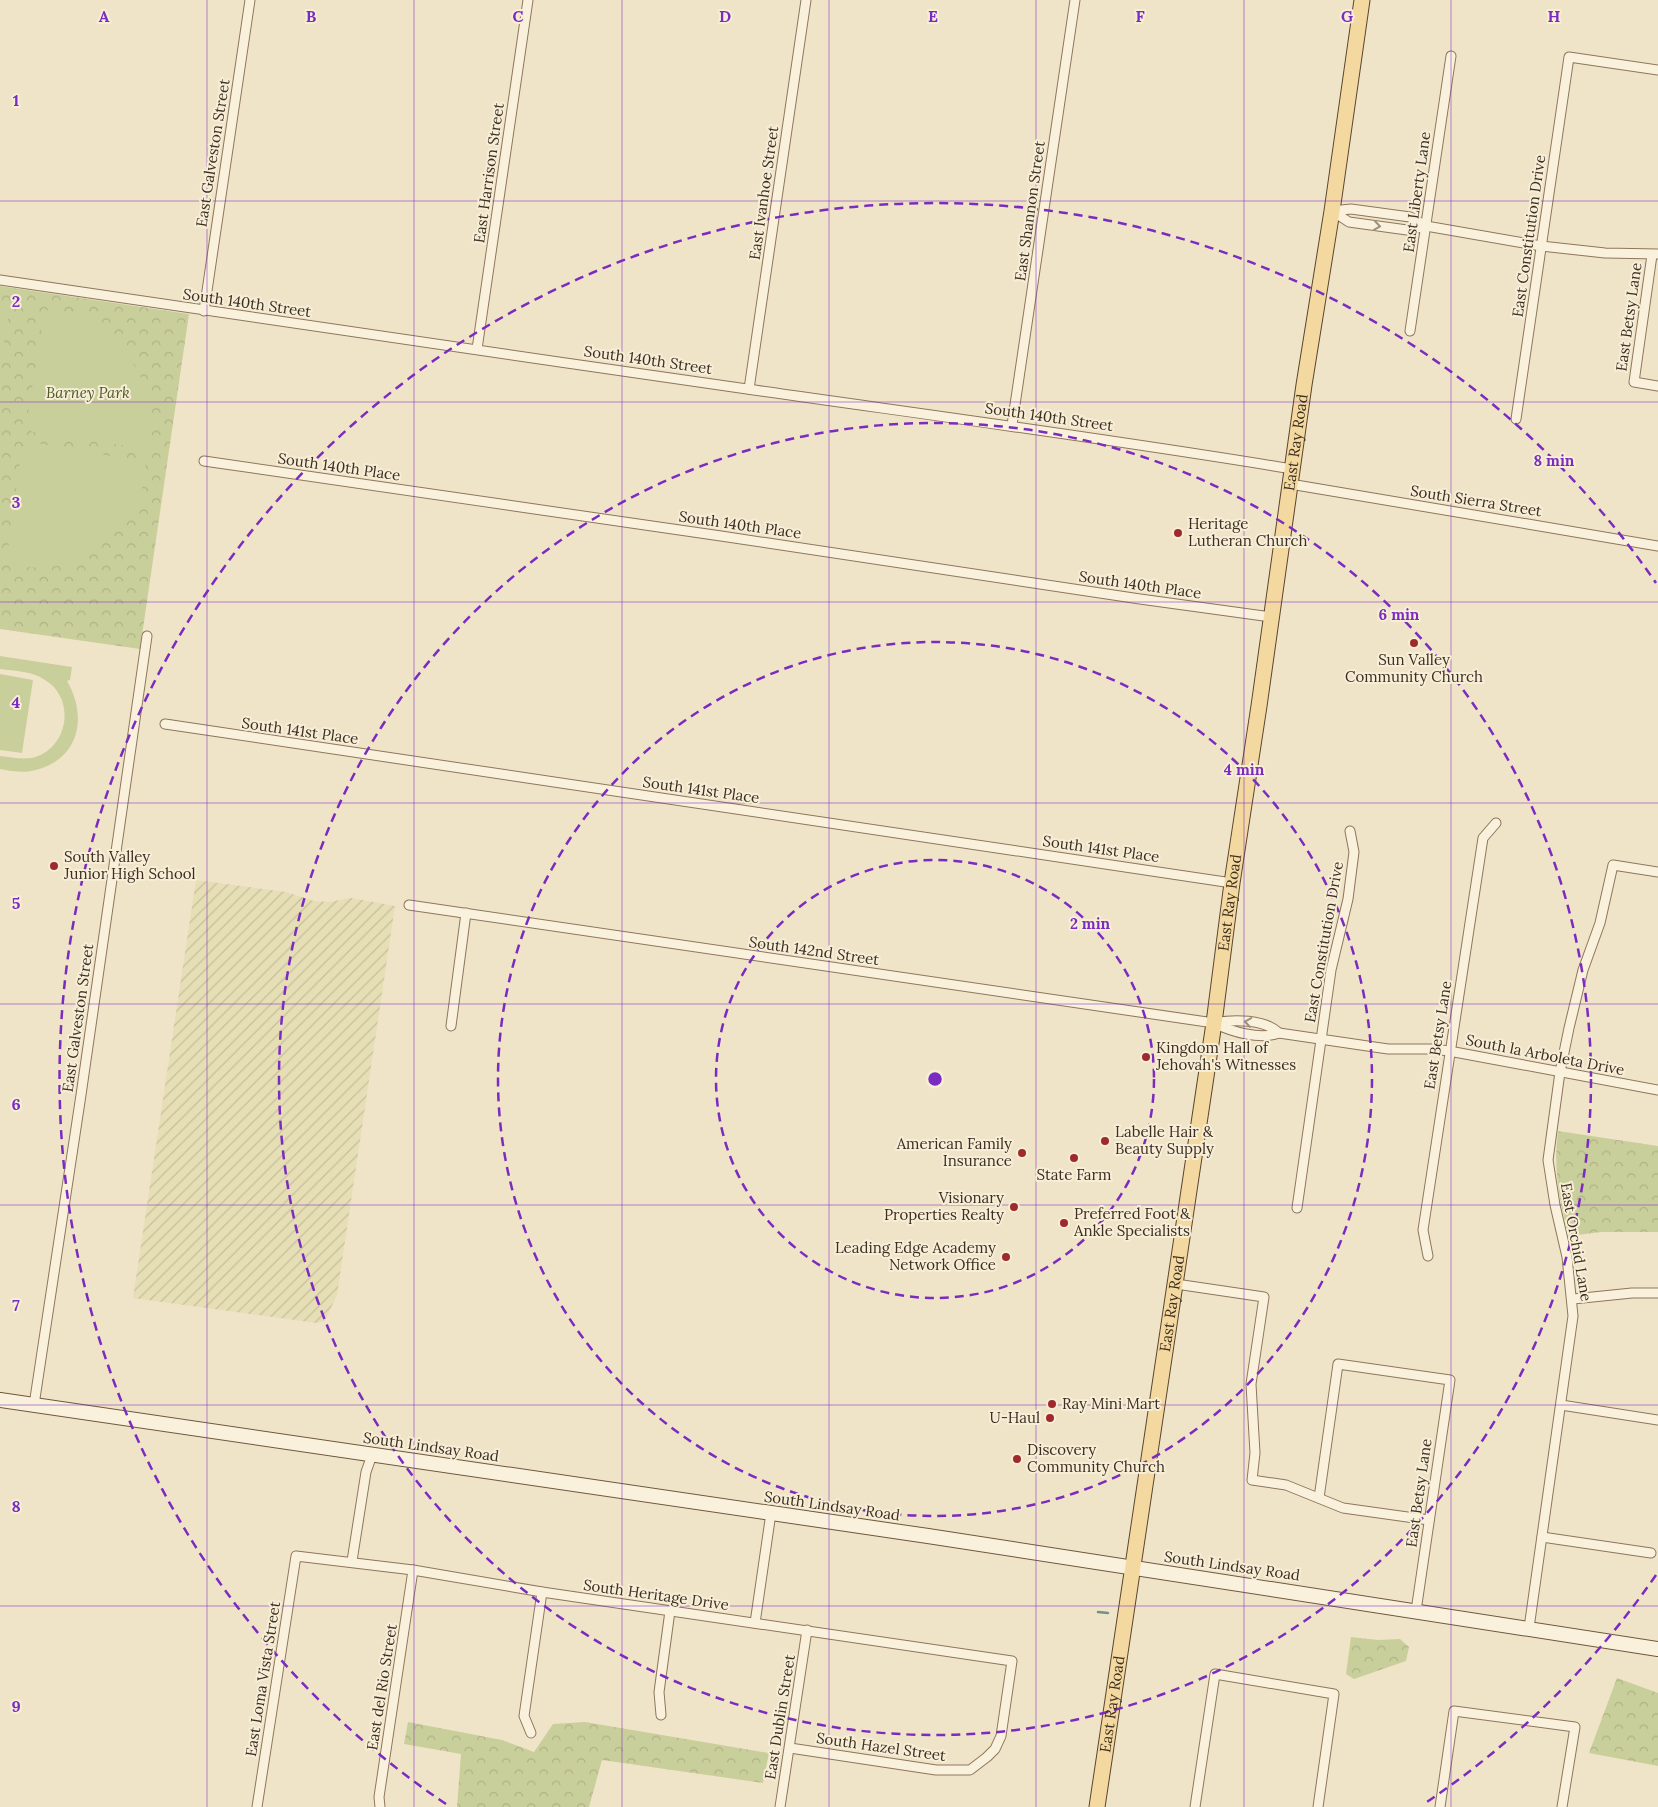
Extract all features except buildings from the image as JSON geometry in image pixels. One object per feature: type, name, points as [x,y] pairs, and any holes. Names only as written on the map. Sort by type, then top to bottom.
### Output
[{"type":"main road","name":"East Ray Road","points":[[1097,1807],[1176,1284],[1304,385],[1332,211],[1362,0]]},
{"type":"main road","name":"South Lindsay Road","points":[[0,1400],[771,1513],[1658,1649]]},
{"type":"street","name":"East Galveston Street","points":[[204,311],[250,0]]},
{"type":"street","name":"East Harrison Street","points":[[477,349],[528,0]]},
{"type":"street","name":"East Ivanhoe Street","points":[[749,389],[806,0]]},
{"type":"street","name":"East Shannon Street","points":[[1012,426],[1075,0]]},
{"type":"street","name":"East Liberty Lane","points":[[1410,331],[1451,56]]},
{"type":"street","name":"East Constitution Drive","points":[[1516,419],[1569,57],[1658,70]]},
{"type":"street","points":[[1332,211],[1351,209],[1410,217],[1426,226],[1542,246],[1605,253],[1655,255]]},
{"type":"street","points":[[1332,211],[1349,222],[1407,230],[1426,226]]},
{"type":"street","name":"East Betsy Lane","points":[[1655,255],[1634,382],[1658,386]]},
{"type":"street","name":"South 140th Street","points":[[0,280],[204,311],[1166,448],[1291,477]]},
{"type":"street","name":"South 140th Place","points":[[204,461],[1271,617]]},
{"type":"street","name":"South Sierra Street","points":[[1291,477],[1658,546]]},
{"type":"street","name":"East Galveston Street","points":[[34,1405],[147,636]]},
{"type":"street","name":"South 141st Place","points":[[165,724],[1232,883]]},
{"type":"street","name":"East Betsy Lane","points":[[1428,1256],[1423,1230],[1449,1051],[1483,838],[1496,824]]},
{"type":"street","name":"East Constitution Drive","points":[[1298,1208],[1331,970],[1348,899],[1354,852],[1350,831]]},
{"type":"street","name":"East Orchid Lane","points":[[1529,1628],[1574,1316],[1567,1257],[1548,1160],[1560,1072],[1580,979],[1600,923],[1613,865],[1658,872]]},
{"type":"street","name":"South 142nd Street","points":[[409,905],[1214,1023]]},
{"type":"street","points":[[451,1026],[466,913]]},
{"type":"street","name":"South la Arboleta Drive","points":[[1214,1023],[1236,1020],[1272,1026],[1279,1032],[1388,1049],[1434,1049],[1449,1051],[1658,1090]]},
{"type":"street","points":[[1176,1284],[1264,1297],[1251,1384],[1255,1453],[1252,1480],[1286,1485],[1344,1508],[1429,1520]]},
{"type":"street","points":[[1573,1299],[1632,1293],[1658,1293]]},
{"type":"street","name":"East Betsy Lane","points":[[1319,1498],[1338,1364],[1450,1380],[1416,1611]]},
{"type":"street","points":[[1561,1405],[1658,1420]]},
{"type":"street","points":[[352,1562],[366,1472],[372,1455]]},
{"type":"street","points":[[755,1623],[771,1513]]},
{"type":"street","points":[[1542,1537],[1651,1554]]},
{"type":"street","name":"South Heritage Drive","points":[[296,1556],[413,1570],[542,1592],[1012,1661],[1001,1736],[991,1753],[970,1770]]},
{"type":"street","name":"East Loma Vista Street","points":[[257,1807],[296,1556]]},
{"type":"street","name":"East del Rio Street","points":[[380,1807],[379,1797],[413,1570]]},
{"type":"street","points":[[531,1733],[524,1716],[542,1592]]},
{"type":"street","points":[[661,1715],[659,1692],[670,1611]]},
{"type":"street","name":"East Dublin Street","points":[[780,1807],[807,1630]]},
{"type":"street","points":[[1195,1807],[1215,1674],[1334,1694],[1318,1807]]},
{"type":"street","points":[[1440,1807],[1454,1711],[1575,1727],[1562,1807]]},
{"type":"street","name":"South Hazel Street","points":[[790,1748],[936,1770],[970,1770]]},
{"type":"shaded area","points":[[196,880],[286,892],[314,901],[329,902],[351,898],[395,906],[337,1295],[325,1321],[317,1323],[133,1298]]},
{"type":"green space","name":"Barney Park","points":[[0,286],[189,314],[140,649],[0,629]]},
{"type":"green space","points":[[0,303],[10,305],[0,368]]},
{"type":"green space","points":[[45,310],[72,314],[100,328],[131,360],[145,386],[149,401],[151,432],[149,449],[32,432],[26,426]]},
{"type":"green space","points":[[30,442],[146,462],[142,489],[118,530],[96,549],[70,564],[39,568],[6,564],[22,448]]},
{"type":"green space","points":[[0,656],[72,667],[70,680],[67,681],[74,695],[77,710],[78,724],[75,737],[69,749],[60,758],[47,766],[23,772],[0,769],[0,756],[29,758],[49,750],[57,741],[62,731],[64,708],[61,697],[45,680],[23,672],[0,669]]},
{"type":"green space","points":[[0,674],[33,680],[22,753],[0,750]]},
{"type":"green space","points":[[1558,1131],[1658,1146],[1658,1232],[1601,1232],[1569,1236],[1558,1184],[1556,1157]]},
{"type":"green space","points":[[1351,1637],[1378,1640],[1400,1639],[1409,1647],[1406,1661],[1354,1679],[1346,1674]]},
{"type":"green space","points":[[1617,1678],[1658,1693],[1658,1766],[1589,1753]]},
{"type":"green space","points":[[408,1722],[502,1740],[534,1752],[553,1724],[585,1722],[769,1753],[763,1783],[602,1760],[589,1807],[457,1807],[461,1754],[404,1744]]},
{"type":"waterway","points":[[1098,1612],[1108,1613]]},
{"type":"place","name":"Heritage Lutheran Church","points":[[1178,533]]},
{"type":"place","name":"Sun Valley Community Church","points":[[1414,643]]},
{"type":"place","name":"South Valley Junior High School","points":[[54,866]]},
{"type":"place","name":"Kingdom Hall of Jehovah's Witnesses","points":[[1146,1057]]},
{"type":"place","name":"Labelle Hair & Beauty Supply","points":[[1105,1141]]},
{"type":"place","name":"American Family Insurance","points":[[1022,1153]]},
{"type":"place","name":"State Farm","points":[[1074,1158]]},
{"type":"place","name":"Visionary Properties Realty","points":[[1014,1207]]},
{"type":"place","name":"Preferred Foot & Ankle Specialists","points":[[1064,1223]]},
{"type":"place","name":"Leading Edge Academy Network Office","points":[[1006,1257]]},
{"type":"place","name":"Ray Mini Mart","points":[[1052,1404]]},
{"type":"place","name":"U-Haul","points":[[1050,1418]]},
{"type":"place","name":"Discovery Community Church","points":[[1017,1459]]}]
